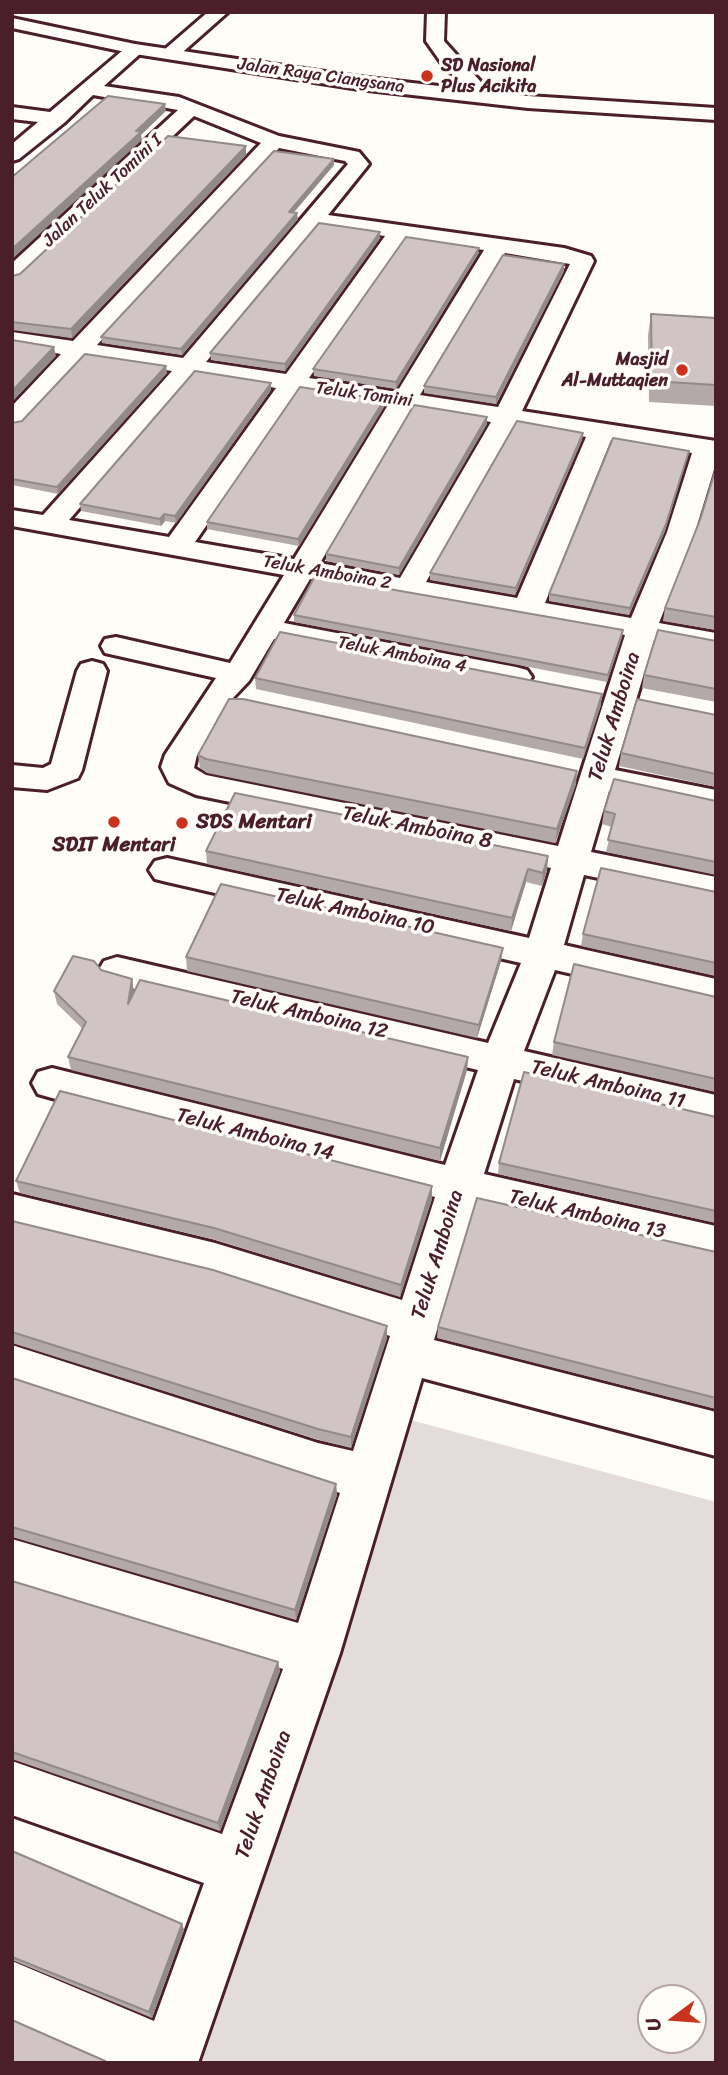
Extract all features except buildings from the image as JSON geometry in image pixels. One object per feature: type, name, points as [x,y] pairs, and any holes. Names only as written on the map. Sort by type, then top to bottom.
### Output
[{"type":"street","points":[[170,54],[219,12]]},
{"type":"street","points":[[436,12],[435,41],[452,64],[471,81],[477,91],[474,96]]},
{"type":"street","name":"Jalan Raya Ciangsana","points":[[12,23],[135,48],[359,83],[474,96],[716,114]]},
{"type":"street","points":[[12,155],[57,119],[135,48]]},
{"type":"street","points":[[49,525],[189,367],[314,219],[359,161],[352,156],[274,141],[193,107],[153,97],[88,89]]},
{"type":"street","name":"Jalan Teluk Tomini I","points":[[12,276],[193,107]]},
{"type":"street","points":[[12,113],[57,119]]},
{"type":"street","points":[[12,421],[274,141]]},
{"type":"street","points":[[314,219],[583,261],[506,418],[409,587]]},
{"type":"street","points":[[176,548],[400,231]]},
{"type":"street","points":[[228,684],[498,246]]},
{"type":"street","name":"Teluk Tomini","points":[[12,339],[711,449]]},
{"type":"street","points":[[528,608],[601,433]]},
{"type":"street","name":"Teluk Amboina","points":[[169,2060],[314,1653],[459,1186],[501,1059],[543,953],[572,859],[583,774],[623,698],[642,629],[711,449]]},
{"type":"street","name":"Teluk Amboina 2","points":[[12,518],[716,642]]},
{"type":"street","name":"Teluk Amboina 4","points":[[264,628],[543,682]]},
{"type":"street","points":[[116,646],[228,684],[260,703]]},
{"type":"street","points":[[12,775],[47,779],[66,769],[92,671]]},
{"type":"street","name":"Teluk Amboina 8","points":[[228,684],[181,755],[177,767],[181,775],[196,784],[716,890]]},
{"type":"street","points":[[583,774],[716,801]]},
{"type":"street","name":"Teluk Amboina 10","points":[[167,870],[716,993]]},
{"type":"street","name":"Teluk Amboina 12","points":[[117,971],[501,1059]]},
{"type":"street","name":"Teluk Amboina 11","points":[[501,1059],[716,1111]]},
{"type":"street","name":"Teluk Amboina 14","points":[[52,1083],[459,1186]]},
{"type":"street","name":"Teluk Amboina 13","points":[[459,1186],[716,1244]]},
{"type":"street","points":[[12,1212],[215,1261],[413,1339],[716,1434]]},
{"type":"street","points":[[12,1365],[317,1465],[369,1476]]},
{"type":"street","points":[[12,1563],[314,1653]]},
{"type":"street","points":[[12,1788],[194,1850],[237,1870]]},
{"type":"street","points":[[12,1990],[169,2060]]},
{"type":"shaded area","points":[[403,1418],[716,1502],[716,2063],[193,2063]]},
{"type":"place","name":"SD Nasional Plus Acikita","points":[[427,76]]},
{"type":"place","name":"Masjid Al-Muttaqien","points":[[682,370]]},
{"type":"place","name":"SDIT Mentari","points":[[114,822]]},
{"type":"place","name":"SDS Mentari","points":[[182,823]]}]
